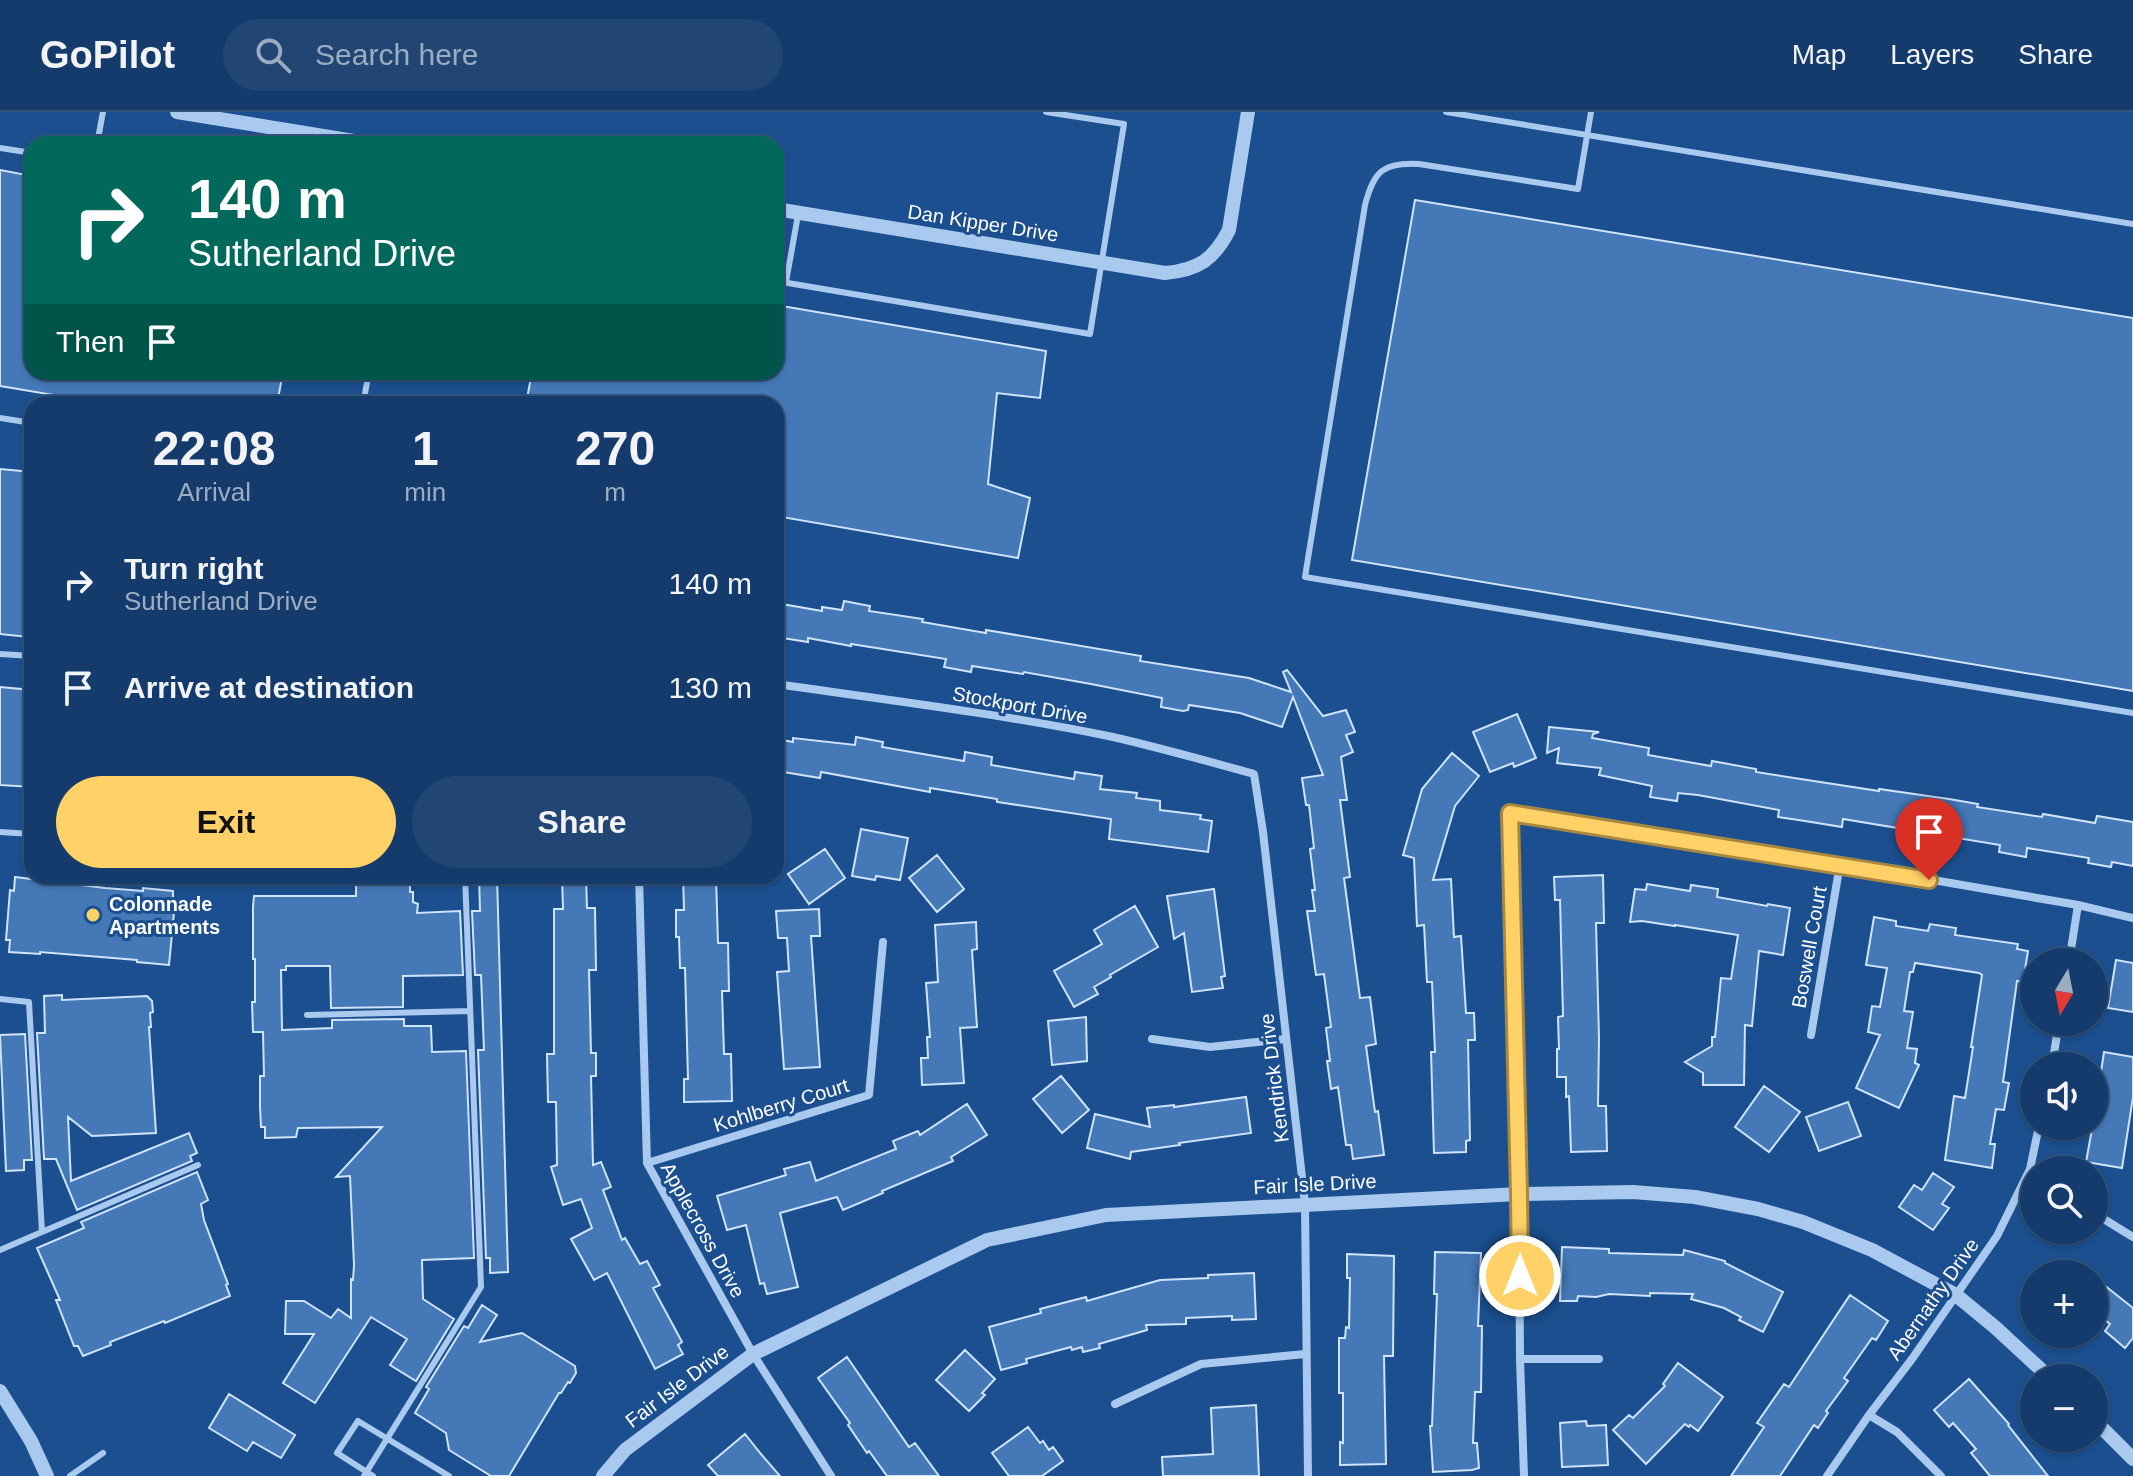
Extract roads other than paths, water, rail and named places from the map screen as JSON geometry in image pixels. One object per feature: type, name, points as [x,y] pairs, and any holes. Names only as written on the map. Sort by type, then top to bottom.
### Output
[{"type":"street","points":[[177,112],[323,136]]},
{"type":"street","name":"Dan Kipper Drive","points":[[784,210],[1165,273],[1184,272],[1205,262],[1221,245],[1229,230],[1248,112]]},
{"type":"street","name":"Stockport Drive","points":[[784,685],[972,712],[1112,737],[1254,774]]},
{"type":"street","name":"Kendrick Drive","points":[[1254,774],[1305,1204],[1308,1476]]},
{"type":"street","points":[[1524,1476],[1510,813],[1840,864],[2078,905],[2133,918]]},
{"type":"street","name":"Boswell Court","points":[[1811,1035],[1840,864]]},
{"type":"street","name":"Applecross Drive","points":[[639,884],[647,1163],[753,1354],[831,1476]]},
{"type":"street","points":[[2071,948],[2078,905]]},
{"type":"street","name":"Kohlberry Court","points":[[647,1163],[869,1095],[883,942]]},
{"type":"street","points":[[1152,1039],[1210,1047],[1285,1039]]},
{"type":"street","name":"Fair Isle Drive","points":[[603,1476],[625,1450],[753,1354],[987,1240],[1106,1215],[1519,1194],[1633,1192],[1695,1197],[1758,1209],[1803,1222],[1872,1250],[1956,1295],[2035,1364]]},
{"type":"street","name":"Abernathy Drive","points":[[1827,1476],[1997,1236],[2020,1193]]},
{"type":"street","points":[[2108,1222],[2133,1237]]},
{"type":"street","points":[[1115,1404],[1201,1364],[1305,1354]]},
{"type":"street","points":[[1520,1359],[1599,1359]]},
{"type":"street","points":[[0,1391],[31,1441],[47,1476]]},
{"type":"street","points":[[1869,1415],[1897,1432],[1941,1476]]},
{"type":"street","points":[[2108,1434],[2133,1459]]},
{"type":"lane","points":[[98,136],[103,112]]},
{"type":"lane","points":[[798,213],[786,282],[1090,334],[1124,124],[1046,112]]},
{"type":"lane","points":[[1446,112],[2133,224]]},
{"type":"lane","points":[[1591,112],[1578,189],[1400,163],[1383,169],[1371,185],[1365,205],[1305,577],[2133,713]]},
{"type":"lane","points":[[0,148],[24,152]]},
{"type":"lane","points":[[0,418],[24,422]]},
{"type":"lane","points":[[0,654],[24,656]]},
{"type":"lane","points":[[0,832],[24,834]]},
{"type":"lane","points":[[449,1476],[387,1438],[358,1421],[337,1453],[368,1475],[387,1438],[481,1287],[465,884]]},
{"type":"lane","points":[[0,999],[29,1002],[42,1232]]},
{"type":"lane","points":[[307,1015],[470,1011]]},
{"type":"lane","points":[[0,1250],[198,1165]]},
{"type":"lane","points":[[70,1476],[103,1453]]},
{"type":"place","name":"Colonnade Apartments","points":[[93,915]]}]
